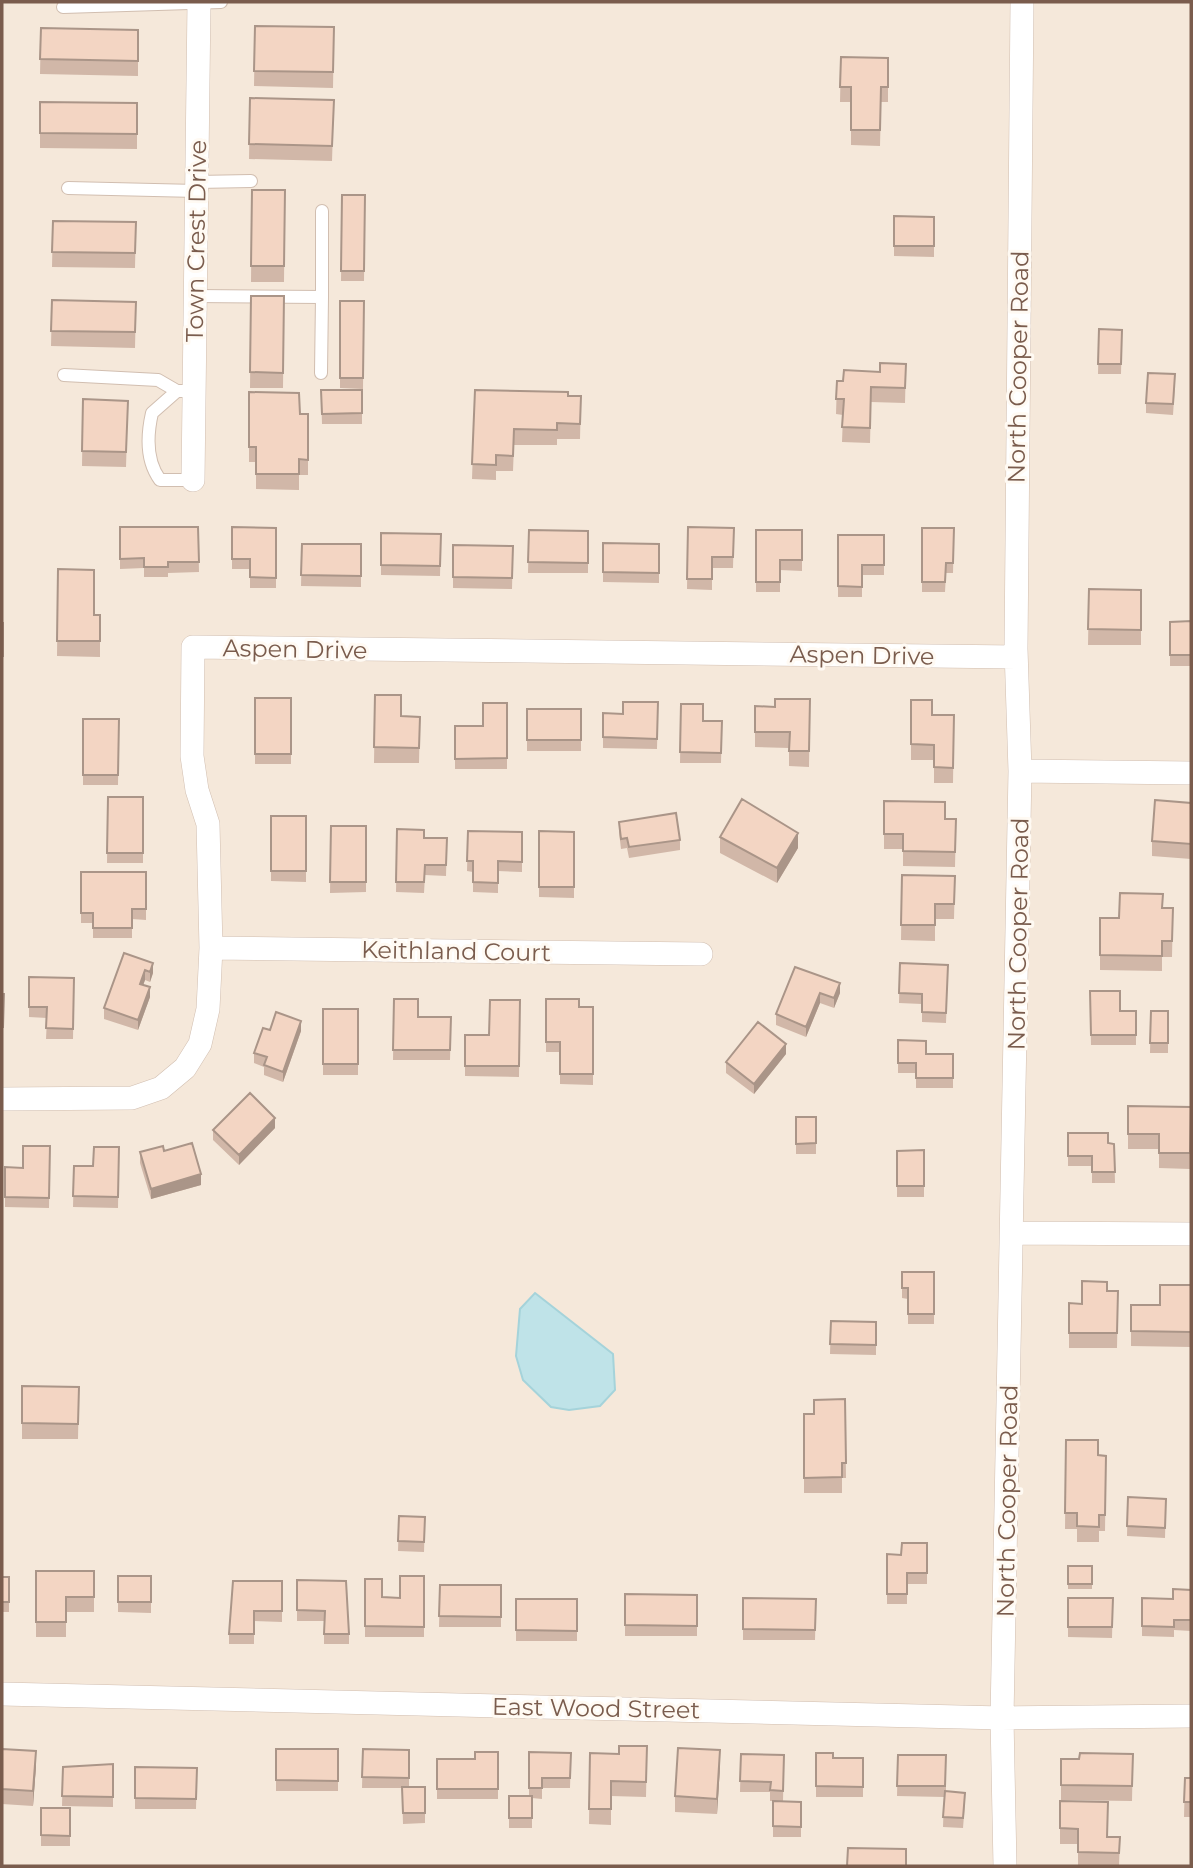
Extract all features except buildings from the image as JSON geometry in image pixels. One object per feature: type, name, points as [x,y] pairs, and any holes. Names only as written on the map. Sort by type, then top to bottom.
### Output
[{"type":"street","name":"Town Crest Drive","points":[[194,480],[186,391],[195,296],[199,2]]},
{"type":"street","name":"North Cooper Road","points":[[1005,1866],[1002,1718],[1014,1233],[1020,771],[1016,657],[1022,2]]},
{"type":"street","name":"Aspen Drive","points":[[2,1099],[132,1098],[161,1087],[185,1068],[200,1044],[208,1009],[211,948],[208,824],[197,790],[192,756],[193,648],[1016,657]]},
{"type":"street","points":[[1020,771],[1191,773]]},
{"type":"street","name":"Keithland Court","points":[[211,948],[701,954]]},
{"type":"street","points":[[1014,1233],[1191,1234]]},
{"type":"street","name":"East Wood Street","points":[[2,1693],[1002,1718],[1191,1716]]},
{"type":"lane","points":[[63,7],[221,2]]},
{"type":"lane","points":[[68,188],[197,186],[251,181]]},
{"type":"lane","points":[[321,373],[322,212]]},
{"type":"lane","points":[[195,296],[322,297]]},
{"type":"lane","points":[[64,375],[158,380],[186,391]]},
{"type":"lane","points":[[186,391],[152,413],[149,450],[153,470],[160,480],[194,480]]},
{"type":"shaded area","points":[[2,2],[1021,2],[1000,1716],[2,1691]]},
{"type":"shaded area","points":[[1029,2],[1191,2],[1191,1866],[1010,1866]]},
{"type":"shaded area","points":[[2,1696],[1000,1721],[1002,1866],[2,1866]]},
{"type":"water","points":[[535,1293],[613,1354],[615,1390],[600,1406],[569,1410],[551,1407],[523,1380],[516,1356],[520,1309]]}]
